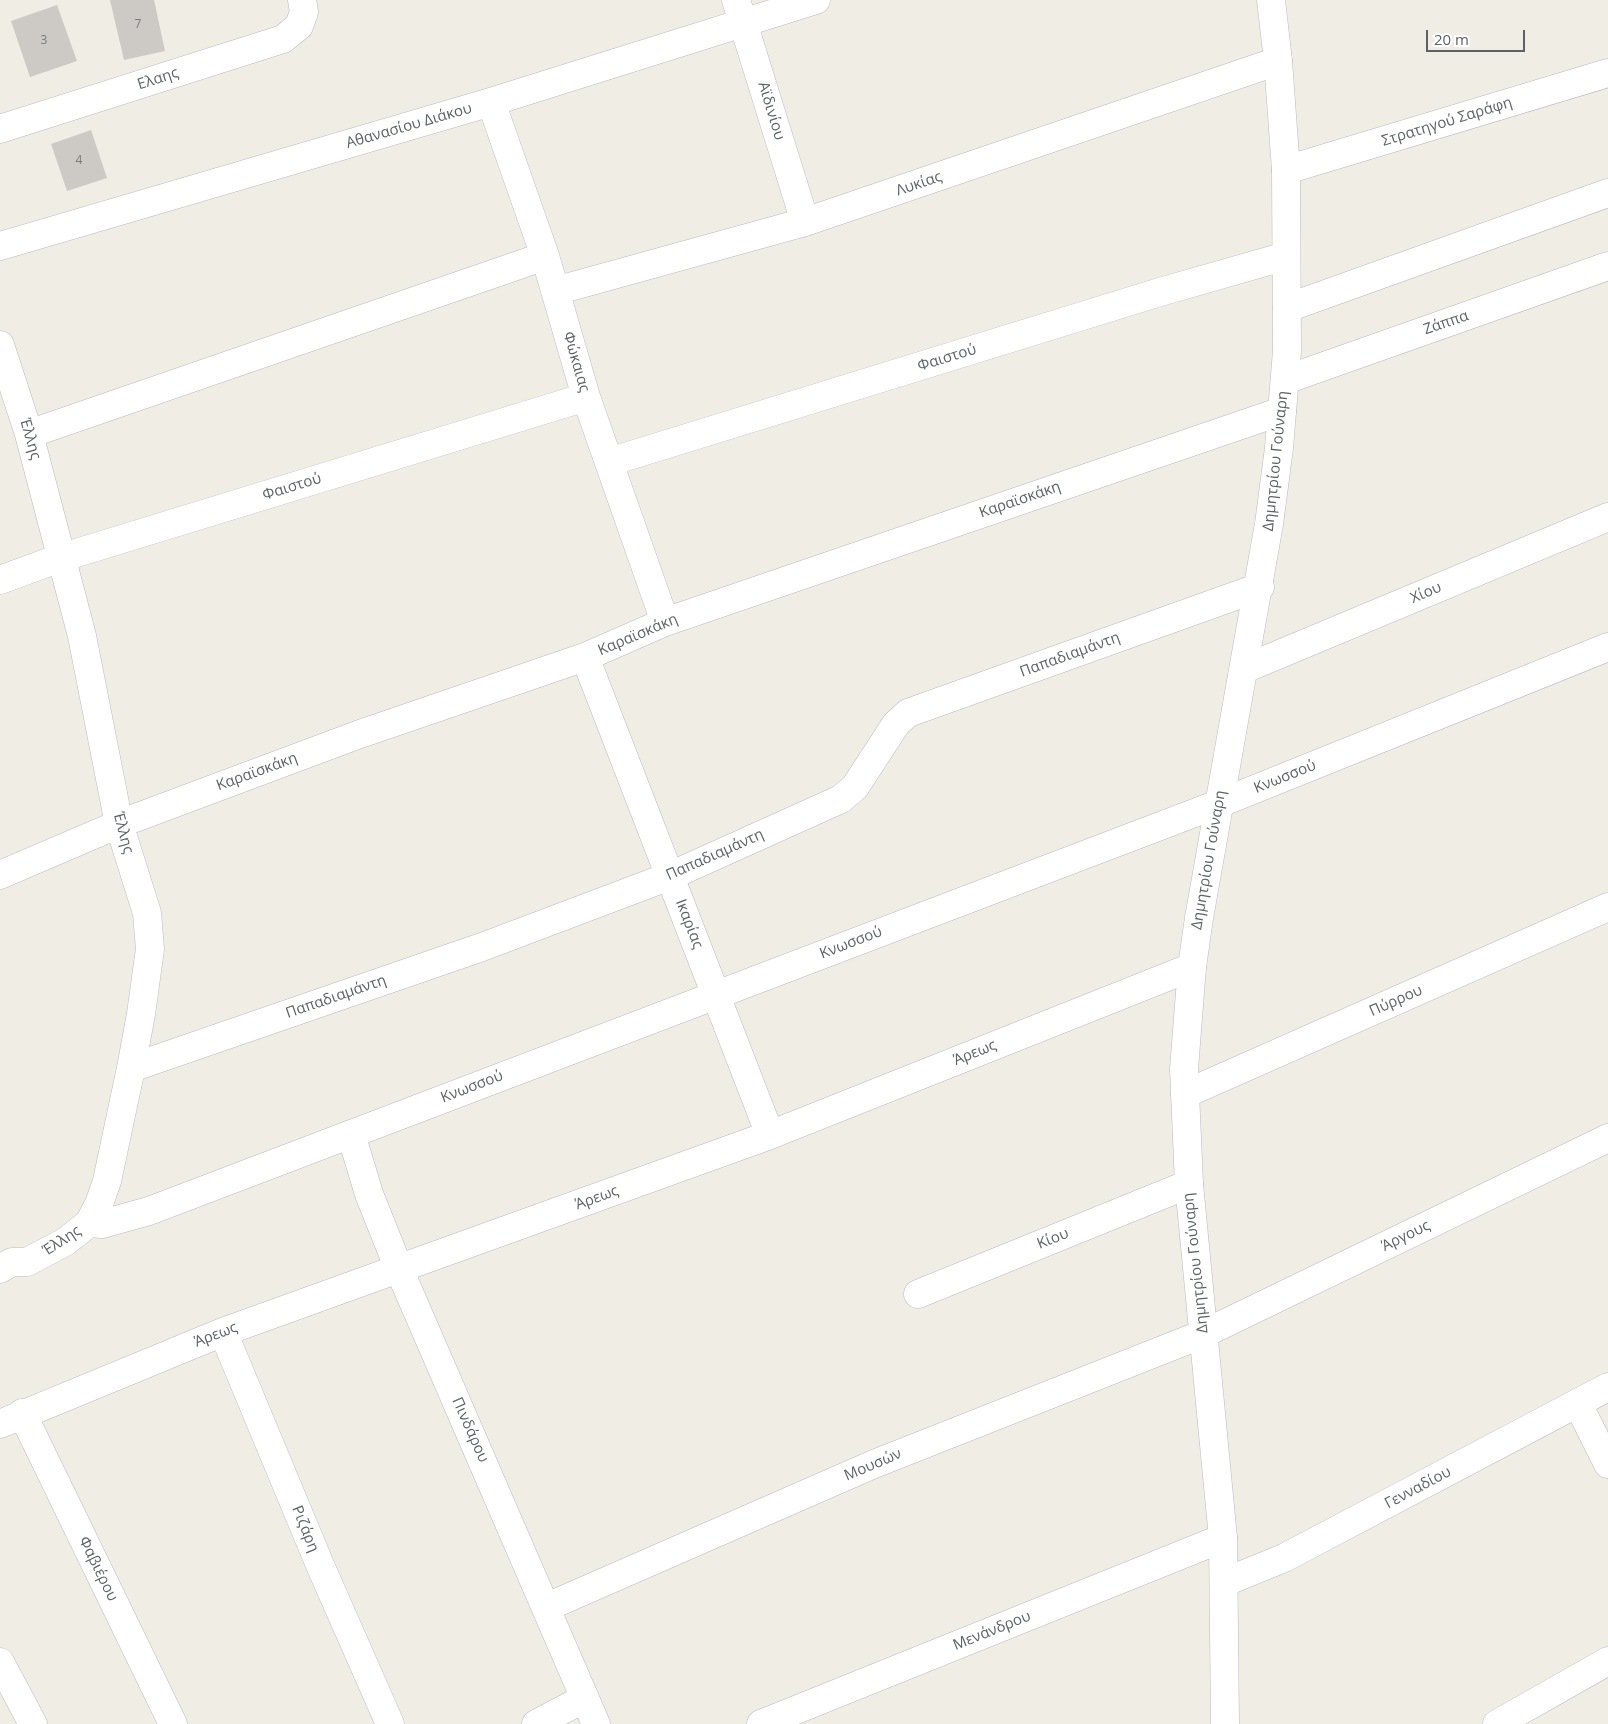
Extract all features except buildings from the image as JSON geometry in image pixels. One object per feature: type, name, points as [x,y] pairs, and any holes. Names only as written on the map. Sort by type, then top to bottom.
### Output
[{"type":"street","name":"Αθανασίου Διάκου","points":[[0,246],[491,102],[740,12],[816,0]]},
{"type":"street","name":"Δημητρίου Γούναρη","points":[[1225,1724],[1225,1582],[1223,1538],[1189,1184],[1185,1094],[1186,1039],[1192,967],[1218,804],[1260,586],[1275,490],[1285,380],[1287,308],[1286,170],[1278,61],[1271,0]]},
{"type":"street","name":"Ελαης","points":[[0,129],[283,39],[299,26],[303,6]]},
{"type":"street","name":"Αϊδινίου","points":[[740,12],[805,222]]},
{"type":"street","name":"Λυκίας","points":[[555,291],[805,222],[1278,61]]},
{"type":"street","name":"Στρατηγού Σαράφη","points":[[1286,170],[1608,74]]},
{"type":"street","name":"Φώκαιας","points":[[491,102],[545,256],[586,397],[665,622]]},
{"type":"street","points":[[1287,308],[1608,193]]},
{"type":"street","points":[[30,434],[545,256]]},
{"type":"street","name":"Φαιστού","points":[[609,462],[1160,292],[1286,256]]},
{"type":"street","name":"Ζάππα","points":[[1285,380],[1608,266]]},
{"type":"street","name":"Έλλης","points":[[0,345],[30,434],[89,667],[120,824],[149,923],[149,959],[131,1068],[107,1181],[99,1204],[89,1223],[71,1238],[27,1262],[12,1262],[0,1269]]},
{"type":"street","name":"Φαιστού","points":[[0,580],[60,558],[586,397]]},
{"type":"street","name":"Καραϊσκάκη","points":[[0,875],[120,824],[360,734],[585,657],[665,622],[1282,411]]},
{"type":"street","name":"Χίου","points":[[1244,669],[1608,517]]},
{"type":"street","name":"Παπαδιαμάντη","points":[[131,1068],[482,947],[670,876],[841,799],[855,786],[896,724],[908,714],[1260,586]]},
{"type":"street","name":"Κνωσσού","points":[[89,1223],[108,1222],[149,1211],[1218,804],[1608,647]]},
{"type":"street","name":"Ικαρίας","points":[[585,657],[770,1135]]},
{"type":"street","name":"Πύρρου","points":[[1185,1094],[1608,907]]},
{"type":"street","name":"Άρεως","points":[[11,1418],[223,1332],[770,1135],[1192,967]]},
{"type":"street","name":"Πινδάρου","points":[[351,1134],[370,1194],[399,1269],[547,1607],[596,1724]]},
{"type":"street","name":"Άργους","points":[[1203,1334],[1608,1138]]},
{"type":"street","name":"Κίου","points":[[918,1294],[1189,1184]]},
{"type":"street","name":"Ριζάρη","points":[[223,1332],[320,1566],[390,1724]]},
{"type":"street","name":"Μουσών","points":[[547,1607],[874,1464],[1203,1334]]},
{"type":"street","name":"Γενναδίου","points":[[1225,1582],[1284,1558],[1608,1387]]},
{"type":"street","points":[[1578,1404],[1608,1464]]},
{"type":"street","name":"Φαβιέρου","points":[[11,1418],[173,1724]]},
{"type":"street","name":"Μενάνδρου","points":[[760,1724],[1223,1538]]},
{"type":"street","points":[[1497,1724],[1608,1661]]},
{"type":"street","points":[[0,1662],[32,1724]]},
{"type":"street","points":[[536,1724],[585,1698]]}]
